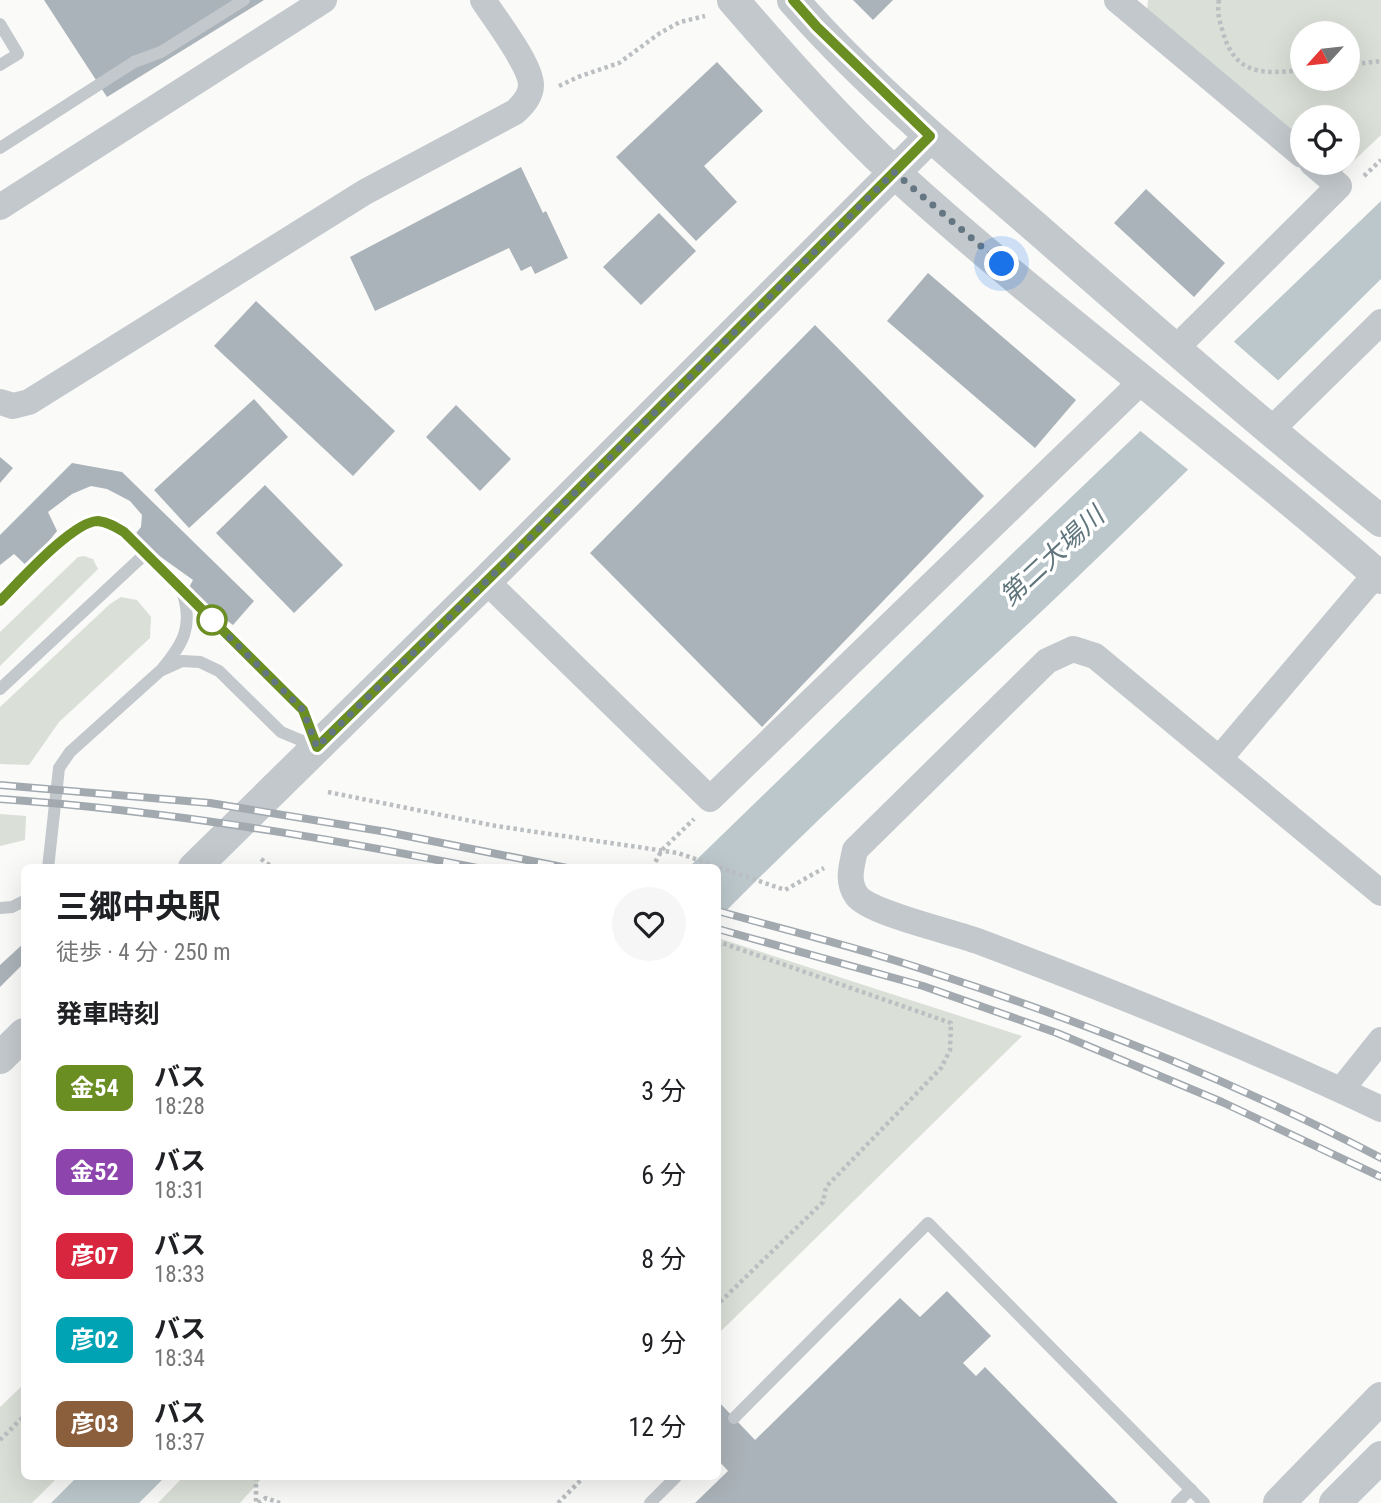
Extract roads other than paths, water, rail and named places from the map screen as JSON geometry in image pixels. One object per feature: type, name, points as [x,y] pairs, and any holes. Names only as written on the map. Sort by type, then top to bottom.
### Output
[{"type":"street","points":[[0,207],[324,0]]},
{"type":"street","points":[[0,402],[13,406],[29,402],[365,192],[524,105],[531,87],[529,71],[483,0]]},
{"type":"street","points":[[733,0],[783,57],[894,172],[1378,576],[1220,758]]},
{"type":"street","points":[[793,0],[817,27],[930,136],[1264,425],[1381,521]]},
{"type":"street","points":[[1118,0],[1290,145]]},
{"type":"street","points":[[198,864],[486,581],[930,136]]},
{"type":"street","points":[[1180,353],[1339,186],[1326,175]]},
{"type":"street","points":[[1264,425],[1381,322]]},
{"type":"street","points":[[486,581],[710,799],[1149,385]]},
{"type":"street","points":[[1381,893],[1095,656],[1073,649],[1047,661],[855,850],[849,877],[857,896],[873,908],[973,939],[1121,994],[1266,1055],[1381,1109]]},
{"type":"street","points":[[0,1058],[21,1037]]},
{"type":"street","points":[[1341,1090],[1381,1040]]},
{"type":"street","points":[[1279,1503],[1381,1398]]},
{"type":"street","points":[[1335,1503],[1381,1457]]},
{"type":"lane","points":[[0,148],[134,62],[161,52],[244,0]]},
{"type":"lane","points":[[0,24],[18,54],[0,65]]},
{"type":"lane","points":[[0,601],[66,536],[82,525],[97,521],[109,523],[124,532],[303,710],[317,747]]},
{"type":"lane","points":[[0,689],[145,554]]},
{"type":"lane","points":[[48,864],[59,768],[70,752],[160,671],[175,653],[188,624],[182,590]]},
{"type":"lane","points":[[160,671],[182,662],[200,662],[219,671],[281,732],[317,747]]},
{"type":"lane","points":[[0,908],[21,902]]},
{"type":"lane","points":[[734,1418],[929,1223],[1204,1503]]},
{"type":"lane","points":[[650,1503],[673,1480]]},
{"type":"lane","points":[[1177,1503],[1191,1489]]},
{"type":"water","name":"第二大場川","points":[[1381,201],[1381,279],[1103,552],[721,916],[721,864],[692,864]]},
{"type":"water","points":[[74,1480],[162,1480],[139,1503],[51,1503]]},
{"type":"railway","points":[[0,785],[210,803],[387,832],[547,864]]},
{"type":"railway","points":[[0,799],[180,817],[358,845],[456,864]]},
{"type":"railway","points":[[721,912],[878,955],[989,991],[1103,1033],[1272,1104],[1381,1158]]},
{"type":"railway","points":[[721,930],[923,986],[1057,1033],[1222,1102],[1381,1177]]}]
